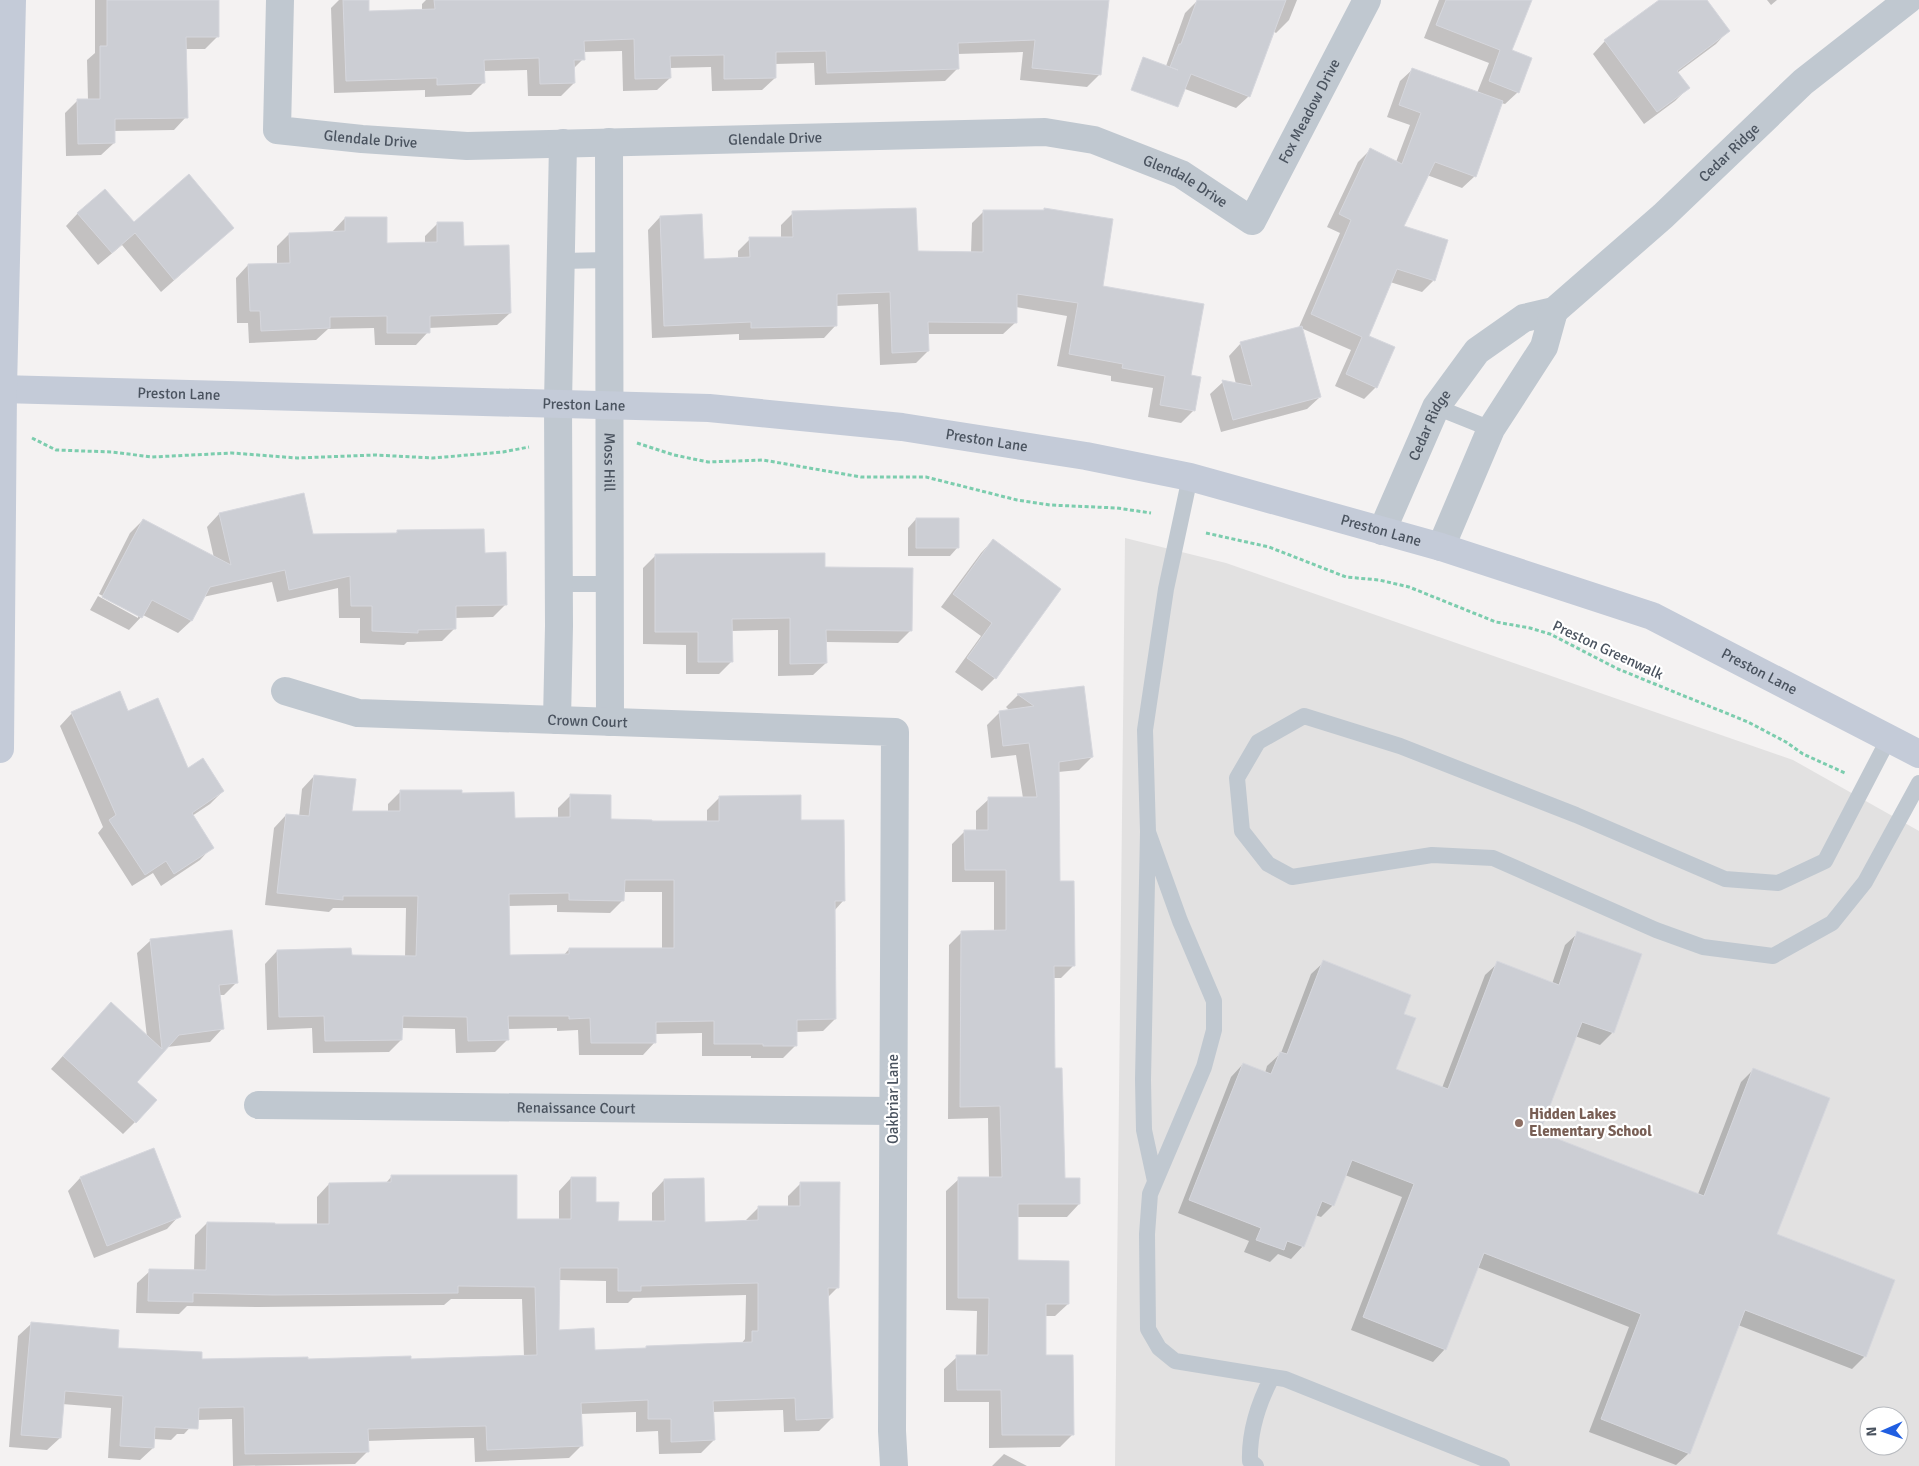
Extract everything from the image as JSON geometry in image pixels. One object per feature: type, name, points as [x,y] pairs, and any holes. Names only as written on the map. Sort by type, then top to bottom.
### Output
[{"type":"street","points":[[0,749],[2,389],[12,0]]},
{"type":"street","name":"Glendale Drive","points":[[280,0],[277,130],[362,139],[467,146],[1045,132],[1094,140],[1181,174],[1252,221]]},
{"type":"street","name":"Fox Meadow Drive","points":[[1252,221],[1367,0]]},
{"type":"street","name":"Cedar Ridge","points":[[1382,531],[1436,407],[1477,351],[1524,318],[1554,310],[1663,216],[1803,82],[1908,0]]},
{"type":"street","name":"Moss Hill","points":[[609,142],[610,722]]},
{"type":"street","points":[[557,720],[558,404],[563,143]]},
{"type":"street","points":[[1441,547],[1490,429],[1544,347],[1554,310]]},
{"type":"street","name":"Preston Lane","points":[[2,389],[709,408],[902,427],[1086,456],[1190,477],[1441,547],[1652,616],[1888,738],[1917,748]]},
{"type":"street","name":"Crown Court","points":[[285,691],[358,713],[894,732]]},
{"type":"street","name":"Oakbriar Lane","points":[[894,732],[892,1431],[894,1466]]},
{"type":"street","name":"Renaissance Court","points":[[258,1105],[893,1111]]},
{"type":"lane","points":[[561,262],[609,260]]},
{"type":"lane","points":[[1436,407],[1490,429]]},
{"type":"lane","points":[[1155,1180],[1144,1130],[1143,1080],[1148,832],[1145,730],[1166,589],[1190,477]]},
{"type":"lane","points":[[558,584],[609,584]]},
{"type":"lane","points":[[1888,738],[1825,860],[1778,883],[1724,879],[1576,815],[1400,746],[1304,716],[1258,742],[1237,778],[1242,830],[1268,864],[1292,877],[1432,855],[1493,858],[1656,930],[1703,947],[1773,956],[1832,923],[1865,882],[1919,784]]},
{"type":"lane","points":[[1148,832],[1180,921],[1214,1002],[1214,1030],[1204,1067],[1150,1194],[1147,1234],[1148,1329],[1159,1348],[1175,1361],[1285,1379],[1502,1466]]},
{"type":"lane","points":[[1256,1466],[1250,1461],[1249,1442],[1261,1399],[1272,1377]]},
{"type":"path","name":"Preston Greenwalk","points":[[1206,534],[1269,547],[1346,576],[1379,580],[1409,587],[1496,622],[1530,628],[1550,634],[1618,670],[1748,722],[1786,742],[1803,754],[1847,774]]},
{"type":"shaded area","name":"Hidden Lakes Elementary School","points":[[1125,538],[1226,563],[1793,760],[1919,831],[1919,1466],[1115,1466]]},
{"type":"building","points":[[107,0],[219,0],[219,37],[186,37],[188,118],[115,119],[115,143],[78,144],[77,99],[100,99],[100,46],[107,46]]},
{"type":"building","points":[[343,0],[369,0],[369,11],[435,9],[434,0],[1109,0],[1101,75],[1032,68],[1035,40],[958,43],[959,69],[827,73],[826,51],[776,52],[776,78],[724,79],[724,55],[670,56],[671,78],[635,79],[634,39],[584,41],[585,60],[574,60],[575,83],[540,84],[539,58],[484,60],[485,83],[437,85],[437,78],[346,81]]},
{"type":"building","points":[[1197,0],[1286,0],[1250,97],[1191,74],[1178,107],[1131,90],[1143,57],[1178,70],[1170,67],[1179,44],[1181,44]]},
{"type":"building","points":[[1446,0],[1532,0],[1512,50],[1532,58],[1519,93],[1489,81],[1500,50],[1436,25]]},
{"type":"building","points":[[1659,0],[1707,0],[1730,31],[1677,71],[1690,88],[1657,112],[1604,40]]},
{"type":"building","points":[[1412,68],[1503,101],[1476,177],[1435,162],[1404,226],[1448,240],[1435,281],[1397,269],[1369,336],[1395,347],[1377,388],[1346,374],[1362,337],[1311,314],[1351,220],[1339,214],[1370,148],[1402,164],[1421,113],[1399,105]]},
{"type":"building","points":[[189,174],[234,228],[174,280],[135,233],[112,253],[77,213],[105,189],[134,222]]},
{"type":"building","points":[[916,208],[918,251],[983,252],[983,210],[1044,210],[1044,208],[1113,219],[1103,286],[1204,304],[1191,375],[1201,377],[1195,411],[1160,405],[1165,376],[1122,368],[1123,364],[1069,354],[1078,303],[1017,294],[1017,323],[928,322],[929,351],[892,353],[890,292],[837,294],[837,326],[751,328],[751,322],[664,326],[660,216],[702,214],[704,259],[750,257],[749,237],[793,237],[792,211]]},
{"type":"building","points":[[345,217],[387,217],[387,243],[437,242],[437,222],[463,222],[464,246],[509,245],[511,313],[430,316],[430,333],[387,333],[387,316],[330,317],[330,328],[261,331],[260,311],[250,311],[248,264],[290,263],[289,233],[345,231]]},
{"type":"building","points":[[1302,326],[1321,397],[1233,420],[1222,380],[1252,386],[1240,342]]},
{"type":"building","points":[[304,493],[313,534],[397,533],[397,530],[484,529],[485,553],[506,552],[507,605],[456,606],[456,629],[418,630],[418,633],[372,631],[372,606],[351,606],[350,576],[289,590],[285,570],[210,587],[192,621],[152,600],[142,618],[102,597],[143,519],[231,565],[219,513]]},
{"type":"building","points":[[916,518],[959,518],[959,548],[916,548]]},
{"type":"building","points":[[993,539],[1061,589],[996,679],[967,658],[992,623],[953,594]]},
{"type":"building","points":[[825,553],[825,567],[913,568],[912,631],[826,630],[827,663],[790,664],[790,618],[732,619],[733,662],[698,662],[698,632],[655,632],[655,554]]},
{"type":"building","points":[[1084,686],[1093,757],[1059,762],[1060,881],[1074,881],[1075,966],[1054,966],[1055,1068],[1062,1068],[1065,1178],[1080,1178],[1080,1204],[1018,1204],[1018,1260],[1069,1261],[1069,1304],[1046,1304],[1046,1355],[1073,1355],[1074,1435],[1002,1435],[1001,1390],[957,1390],[956,1355],[988,1355],[989,1298],[958,1298],[958,1177],[1002,1177],[1000,1106],[960,1107],[961,931],[1006,930],[1006,870],[965,870],[964,830],[988,830],[988,797],[1037,797],[1029,743],[1003,746],[999,711],[1034,706],[1017,694]]},
{"type":"building","points":[[120,691],[128,711],[158,698],[188,768],[203,758],[224,791],[192,813],[214,848],[174,874],[166,861],[145,875],[109,820],[116,815],[71,712]]},
{"type":"building","points":[[314,775],[356,779],[352,811],[400,811],[400,790],[462,790],[462,793],[514,792],[515,818],[570,817],[570,794],[611,795],[611,819],[652,821],[719,821],[719,796],[801,795],[801,820],[844,820],[845,901],[835,901],[836,1019],[797,1020],[797,1046],[714,1044],[714,1021],[656,1022],[656,1043],[591,1043],[590,1018],[569,1019],[569,1016],[508,1016],[509,1040],[468,1041],[467,1017],[403,1016],[402,1040],[325,1041],[324,1016],[279,1017],[277,950],[351,948],[352,955],[416,956],[418,896],[343,896],[343,900],[277,893],[286,814],[309,816]],"holes":[[[625,880],[674,880],[674,948],[569,948],[569,954],[510,955],[509,894],[569,893],[569,900],[624,901]]]},
{"type":"building","points":[[232,930],[238,983],[219,985],[224,1029],[179,1035],[137,1082],[157,1100],[136,1123],[63,1056],[111,1002],[162,1049],[150,939]]},
{"type":"building","points":[[1577,931],[1642,954],[1614,1033],[1582,1022],[1540,1132],[1704,1196],[1753,1068],[1830,1098],[1777,1234],[1895,1280],[1866,1357],[1745,1310],[1690,1454],[1601,1419],[1641,1314],[1484,1253],[1446,1350],[1363,1317],[1414,1184],[1352,1160],[1334,1206],[1322,1201],[1304,1247],[1287,1241],[1284,1250],[1256,1240],[1261,1228],[1189,1200],[1243,1063],[1271,1074],[1280,1052],[1287,1054],[1323,960],[1411,995],[1404,1014],[1416,1018],[1396,1069],[1448,1089],[1497,961],[1559,985]]},
{"type":"building","points":[[154,1148],[181,1217],[107,1246],[80,1177]]},
{"type":"building","points":[[391,1175],[517,1175],[517,1219],[571,1219],[571,1177],[596,1177],[596,1202],[619,1202],[618,1221],[665,1221],[664,1179],[704,1178],[705,1222],[758,1220],[758,1206],[800,1206],[800,1182],[840,1182],[839,1288],[828,1288],[833,1418],[796,1420],[795,1398],[713,1401],[715,1440],[671,1442],[671,1419],[648,1419],[648,1400],[581,1403],[583,1446],[487,1450],[486,1426],[443,1427],[368,1429],[369,1452],[245,1454],[244,1407],[199,1408],[198,1429],[155,1427],[154,1448],[120,1446],[123,1396],[65,1391],[61,1438],[21,1435],[31,1322],[119,1330],[118,1348],[202,1352],[202,1359],[308,1357],[308,1359],[411,1356],[411,1359],[537,1355],[535,1287],[458,1286],[458,1293],[274,1295],[193,1293],[193,1302],[148,1301],[149,1269],[206,1270],[207,1222],[329,1224],[329,1183],[391,1182]],"holes":[[[560,1268],[618,1268],[618,1291],[641,1291],[641,1286],[758,1283],[758,1331],[752,1331],[752,1342],[595,1350],[594,1328],[559,1330]]]},
{"type":"place","name":"Hidden Lakes Elementary School","points":[[1519,1123]]}]
